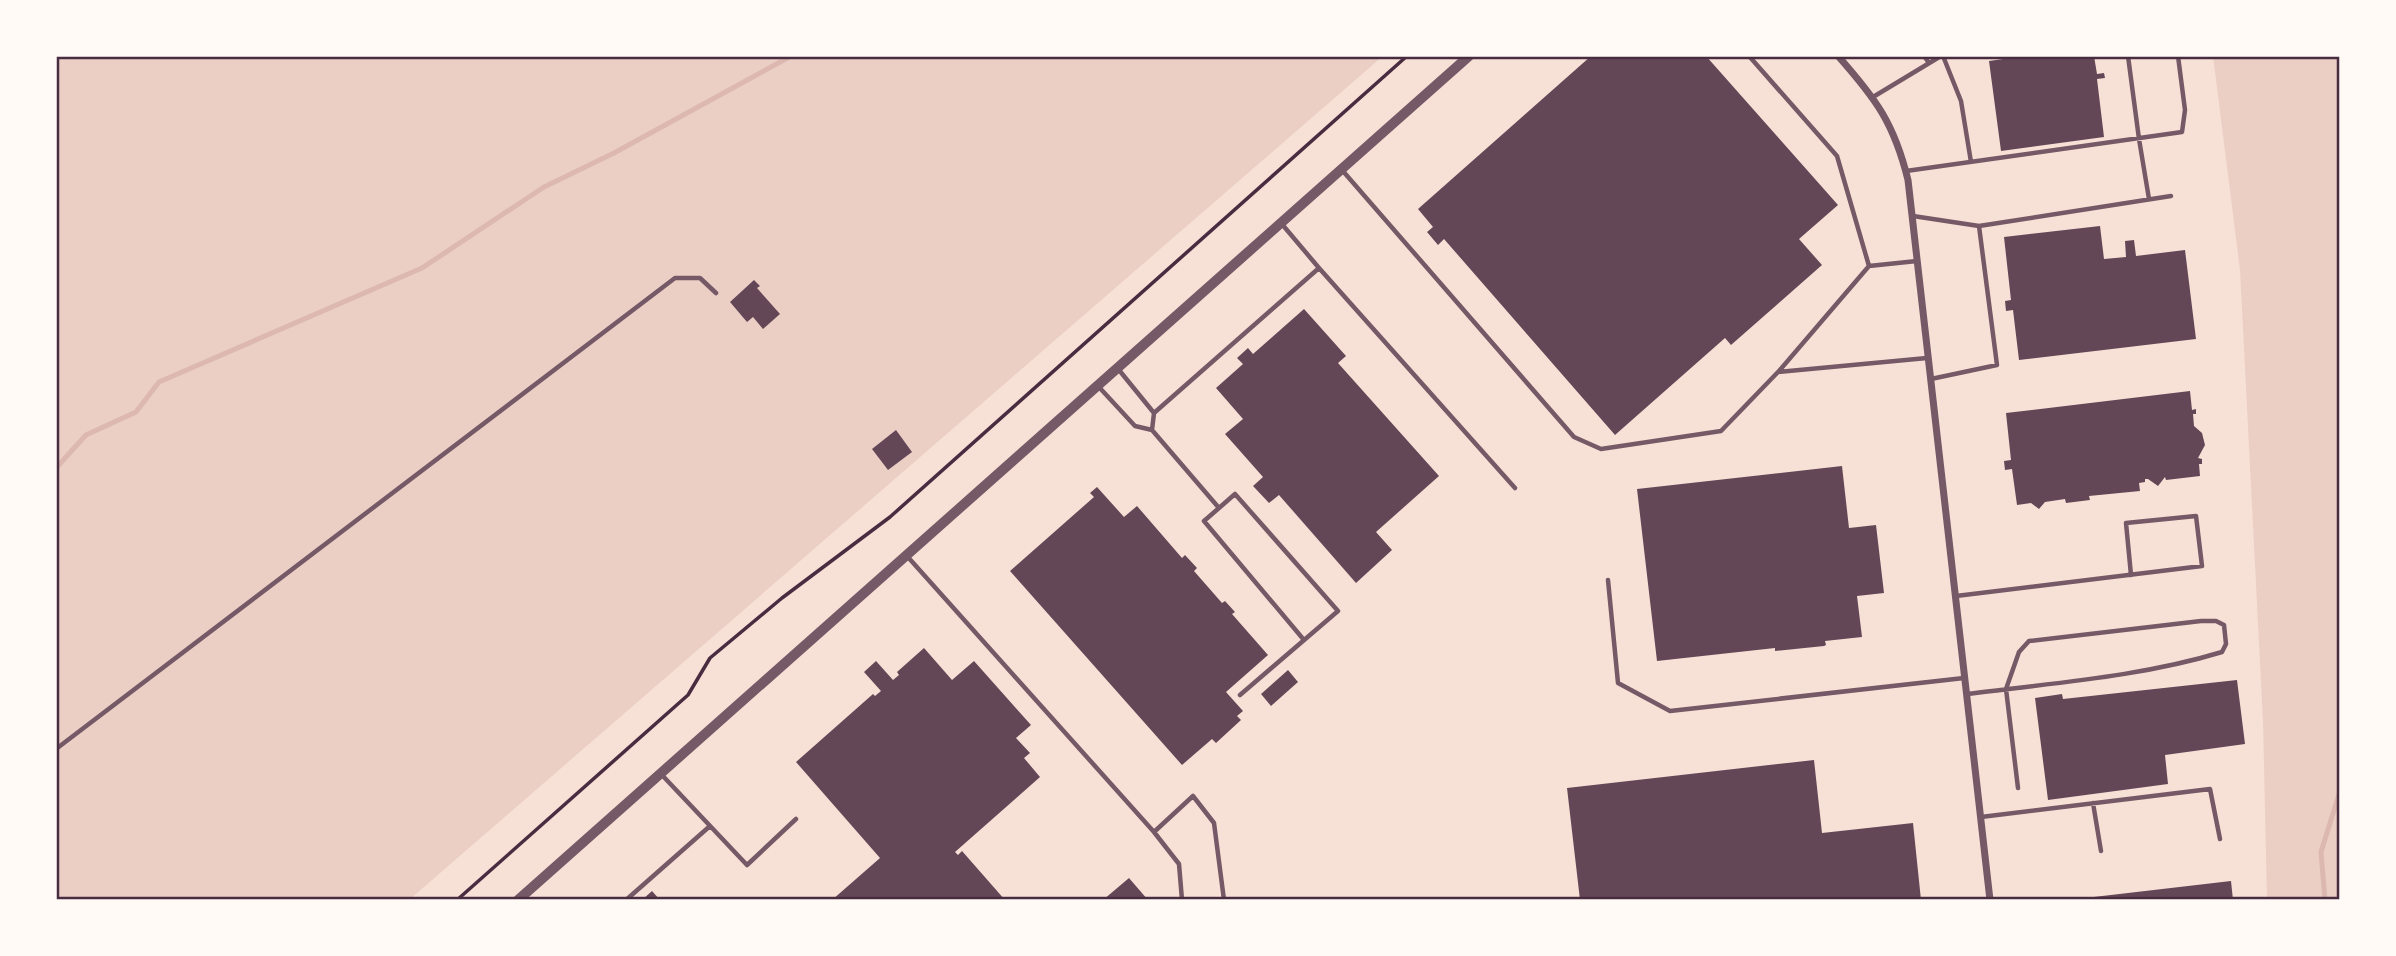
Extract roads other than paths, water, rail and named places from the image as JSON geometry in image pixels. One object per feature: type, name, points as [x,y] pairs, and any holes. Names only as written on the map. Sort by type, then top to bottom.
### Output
[{"type":"street","points":[[518,900],[1469,56]]},
{"type":"street","points":[[1838,56],[1885,114],[1900,148],[1906,171],[1990,900]]},
{"type":"lane","points":[[1749,56],[1837,156],[1869,266]]},
{"type":"lane","points":[[1924,56],[1929,63]]},
{"type":"lane","points":[[1872,97],[1942,56],[1961,101],[1971,162]]},
{"type":"lane","points":[[2128,56],[2138,139],[2149,199]]},
{"type":"lane","points":[[1906,171],[2182,132],[2185,110],[2178,56]]},
{"type":"lane","points":[[1341,169],[1574,437],[1601,449],[1721,431],[1778,372],[1869,266],[1917,261]]},
{"type":"lane","points":[[1912,216],[1979,226],[2171,196]]},
{"type":"lane","points":[[1281,223],[1515,488]]},
{"type":"lane","points":[[1931,379],[1997,365],[1979,226]]},
{"type":"lane","points":[[1154,413],[1319,268]]},
{"type":"lane","points":[[56,749],[675,278],[700,278],[716,293]]},
{"type":"lane","points":[[1778,372],[1928,358]]},
{"type":"lane","points":[[1117,368],[1154,413],[1153,430]]},
{"type":"lane","points":[[1097,386],[1135,426],[1153,430],[1219,508]]},
{"type":"lane","points":[[1240,695],[1338,611],[1235,494],[1204,521],[1304,640]]},
{"type":"lane","points":[[1956,596],[2131,575],[2202,566],[2196,516],[2126,523],[2131,575]]},
{"type":"lane","points":[[906,556],[1154,832],[1179,864],[1182,900]]},
{"type":"lane","points":[[1608,580],[1618,683],[1670,711],[1965,678]]},
{"type":"lane","points":[[1967,694],[2006,689],[2108,676],[2198,659],[2222,652],[2226,644],[2224,625],[2216,621],[2201,621],[2029,641],[2019,652],[2006,689],[2018,788]]},
{"type":"lane","points":[[661,773],[747,865],[796,819]]},
{"type":"lane","points":[[1981,817],[2210,789],[2220,839]]},
{"type":"lane","points":[[1154,832],[1193,796],[1214,823],[1224,900]]},
{"type":"lane","points":[[2093,803],[2101,852]]},
{"type":"lane","points":[[626,900],[710,826]]},
{"type":"waterway","points":[[56,468],[86,435],[136,412],[159,382],[422,268],[544,187],[614,153],[791,56]]},
{"type":"waterway","points":[[2325,900],[2321,852],[2340,791]]}]
